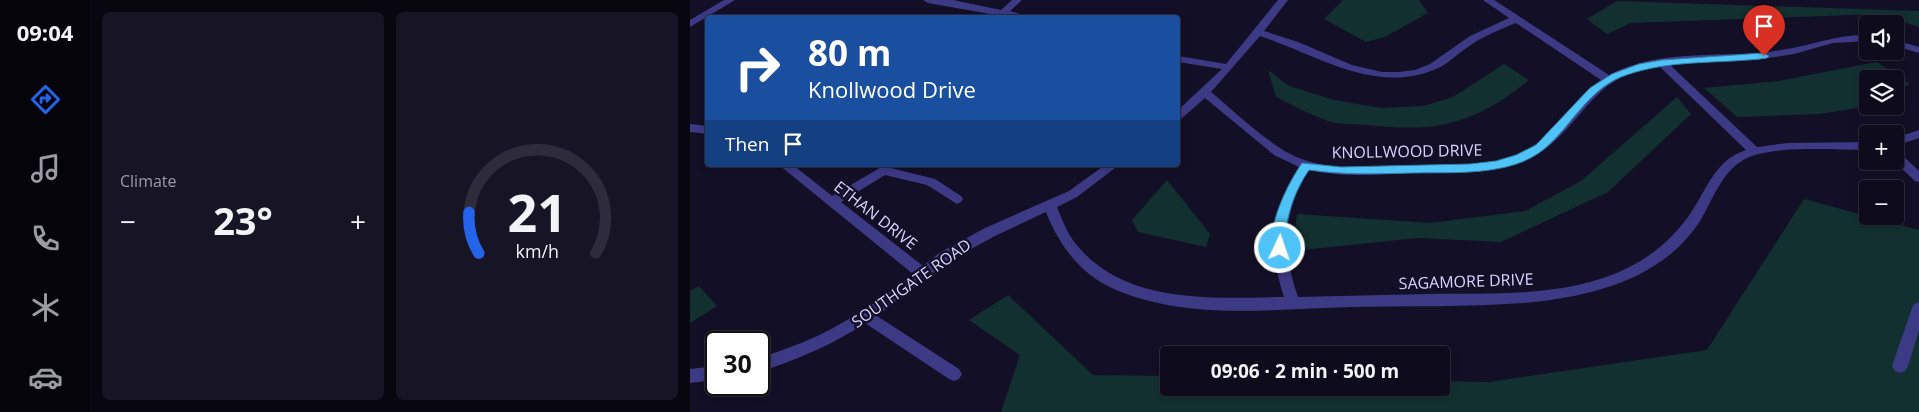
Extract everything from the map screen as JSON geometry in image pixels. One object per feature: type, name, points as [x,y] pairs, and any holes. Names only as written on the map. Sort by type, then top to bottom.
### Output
[{"type":"street","points":[[711,0],[727,2]]},
{"type":"street","points":[[928,0],[1017,15]]},
{"type":"street","points":[[1004,12],[1017,0]]},
{"type":"street","points":[[1180,113],[1228,67],[1259,32],[1283,0]]},
{"type":"street","points":[[1488,0],[1609,80]]},
{"type":"street","points":[[705,15],[727,2]]},
{"type":"street","points":[[690,24],[705,15]]},
{"type":"street","points":[[1259,32],[1296,45],[1351,69],[1374,74],[1398,75],[1420,71],[1433,66],[1477,37],[1516,19]]},
{"type":"street","name":"KNOLLWOOD DRIVE","points":[[1204,92],[1276,151],[1306,166],[1341,170],[1470,168],[1509,162],[1530,153],[1547,141],[1585,98],[1609,80],[1628,71],[1662,63],[1764,56],[1784,53],[1830,39],[1859,38]]},
{"type":"street","points":[[1904,46],[1919,50]]},
{"type":"street","points":[[1180,58],[1228,67]]},
{"type":"street","points":[[1662,63],[1754,152]]},
{"type":"street","points":[[690,128],[705,130]]},
{"type":"street","points":[[1904,139],[1919,134]]},
{"type":"street","name":"SAGAMORE DRIVE","points":[[1050,205],[1059,230],[1076,255],[1103,276],[1137,292],[1163,299],[1198,304],[1515,298],[1569,292],[1597,286],[1623,276],[1645,264],[1665,251],[1681,236],[1694,218],[1721,171],[1735,160],[1754,152],[1776,148],[1859,146]]},
{"type":"street","points":[[1904,164],[1919,178]]},
{"type":"street","points":[[1294,302],[1282,266],[1280,232],[1286,200],[1306,166]]},
{"type":"street","name":"ETHAN DRIVE","points":[[788,167],[922,272]]},
{"type":"street","name":"SOUTHGATE ROAD","points":[[770,361],[824,340],[866,316],[922,272],[967,244],[1073,194],[1110,167]]},
{"type":"street","points":[[832,202],[887,168],[930,182],[957,199]]},
{"type":"street","points":[[1900,366],[1919,308]]},
{"type":"street","points":[[866,316],[954,374]]},
{"type":"street","points":[[690,376],[705,374]]},
{"type":"green space","points":[[1343,0],[1419,0],[1428,13],[1385,37],[1366,42],[1324,19]]},
{"type":"green space","points":[[1617,1],[1919,11],[1919,27],[1904,22],[1904,15],[1878,14],[1631,23],[1607,34],[1587,19]]},
{"type":"green space","points":[[1877,62],[1889,70],[1859,70],[1859,108],[1820,114],[1737,117],[1704,88],[1778,81]]},
{"type":"green space","points":[[1504,64],[1529,80],[1490,107],[1472,116],[1454,122],[1414,128],[1342,124],[1321,119],[1276,97],[1268,70],[1289,86],[1334,100],[1381,108],[1423,106],[1453,97]]},
{"type":"green space","points":[[1904,80],[1910,84],[1904,87]]},
{"type":"green space","points":[[1677,97],[1691,114],[1608,192],[1501,242],[1418,238],[1292,251],[1297,214],[1430,223],[1525,211],[1581,181]]},
{"type":"green space","points":[[1167,180],[1210,234],[1206,247],[1138,232],[1132,220]]},
{"type":"green space","points":[[1804,199],[1859,214],[1859,225],[1900,225],[1919,230],[1919,412],[1001,412],[1020,355],[969,320],[1008,295],[1093,375],[1160,376],[1160,396],[1450,396],[1450,381],[1489,382],[1707,350]]},
{"type":"green space","points":[[699,286],[717,306],[690,323],[690,291]]},
{"type":"route","points":[[1280,248],[1282,215],[1286,200],[1306,166],[1341,170],[1470,168],[1497,165],[1520,158],[1540,147],[1594,90],[1604,82],[1628,71],[1642,66],[1676,61],[1764,56]]}]
